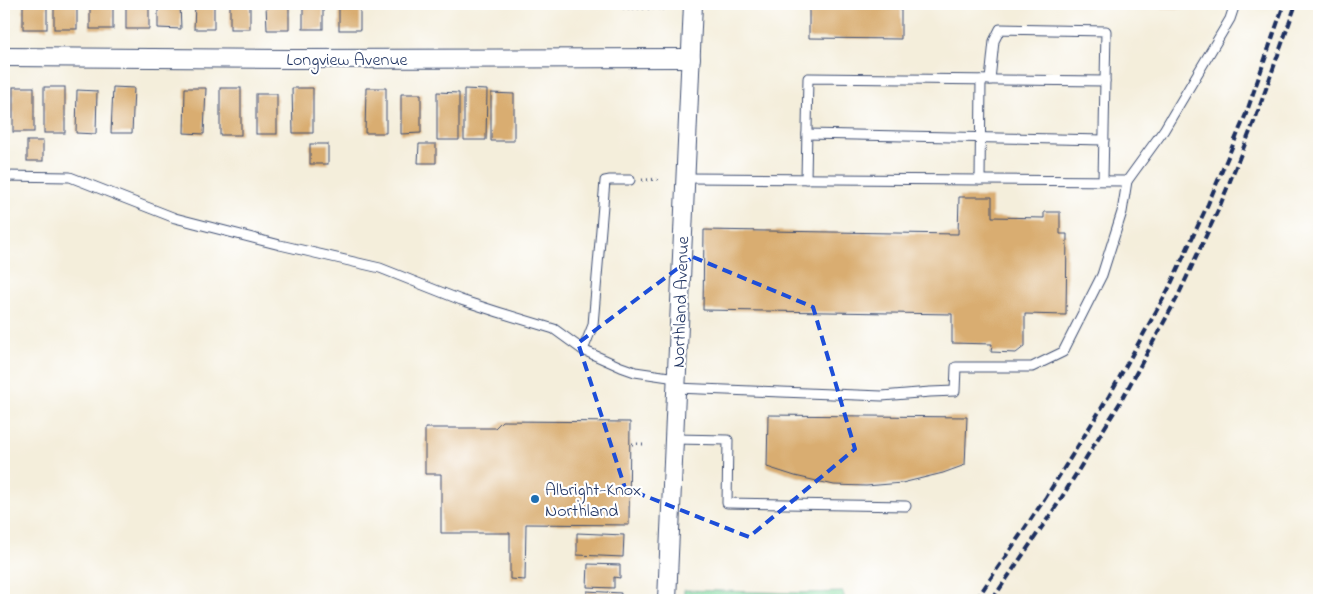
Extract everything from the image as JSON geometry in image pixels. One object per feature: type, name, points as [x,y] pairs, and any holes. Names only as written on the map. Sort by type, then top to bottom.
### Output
[{"type":"street","name":"Northland Avenue","points":[[667,600],[693,4]]},
{"type":"street","name":"Longview Avenue","points":[[4,57],[282,59],[690,58]]},
{"type":"lane","points":[[4,176],[70,177],[175,218],[380,268],[469,302],[554,329],[583,350],[621,367],[676,383],[882,396],[955,391],[956,368],[1032,367],[1063,352],[1102,274],[1122,212],[1127,181],[1164,130],[1230,19],[1235,4]]},
{"type":"lane","points":[[980,180],[981,137],[986,80],[994,41],[1000,29],[1106,30],[1103,180]]},
{"type":"lane","points":[[806,179],[808,78],[1105,81]]},
{"type":"lane","points":[[807,134],[1104,140]]},
{"type":"lane","points":[[685,178],[1127,181]]},
{"type":"lane","points":[[583,350],[593,325],[605,182],[610,180],[630,180]]},
{"type":"lane","points":[[674,439],[728,440],[727,503],[906,506]]},
{"type":"path","points":[[622,8],[667,9]]},
{"type":"path","points":[[632,444],[647,444]]},
{"type":"highlighted area","points":[[693,257],[813,307],[855,449],[749,537],[625,488],[578,343]]},
{"type":"green space","points":[[684,590],[799,593],[843,592],[845,600],[684,600]]},
{"type":"building","points":[[23,4],[47,4],[47,29],[23,29]]},
{"type":"building","points":[[54,4],[77,4],[77,29],[54,29]]},
{"type":"building","points":[[90,4],[113,4],[113,29],[90,29]]},
{"type":"building","points":[[126,4],[149,4],[149,29],[126,29]]},
{"type":"building","points":[[158,4],[180,4],[181,29],[158,28]]},
{"type":"building","points":[[195,4],[214,4],[214,29],[194,29]]},
{"type":"building","points":[[230,4],[250,4],[250,29],[230,29]]},
{"type":"building","points":[[266,4],[289,4],[289,30],[267,30]]},
{"type":"building","points":[[303,4],[323,4],[323,29],[303,29]]},
{"type":"building","points":[[339,4],[360,4],[360,30],[339,30]]},
{"type":"building","points":[[809,4],[901,4],[901,39],[809,38]]},
{"type":"building","points":[[1162,4],[1228,4],[1228,9],[1162,8]]},
{"type":"building","points":[[13,87],[34,87],[34,132],[13,132]]},
{"type":"building","points":[[44,87],[65,87],[65,133],[44,133]]},
{"type":"building","points":[[113,87],[134,88],[132,133],[111,133]]},
{"type":"building","points":[[185,88],[206,88],[204,134],[184,133]]},
{"type":"building","points":[[220,88],[241,88],[241,135],[220,135]]},
{"type":"building","points":[[292,88],[313,88],[313,133],[293,133]]},
{"type":"building","points":[[366,88],[386,88],[386,133],[365,133]]},
{"type":"building","points":[[464,89],[487,90],[486,140],[464,140]]},
{"type":"building","points":[[77,90],[97,91],[96,134],[76,133]]},
{"type":"building","points":[[437,92],[459,93],[459,140],[437,140]]},
{"type":"building","points":[[491,93],[514,94],[514,141],[491,141]]},
{"type":"building","points":[[256,94],[277,94],[277,134],[256,134]]},
{"type":"building","points":[[401,94],[421,94],[421,133],[401,134]]},
{"type":"building","points":[[27,141],[43,141],[43,161],[27,161]]},
{"type":"building","points":[[310,144],[328,144],[328,164],[310,164]]},
{"type":"building","points":[[419,144],[436,144],[436,163],[418,163]]},
{"type":"building","points":[[959,197],[992,197],[992,217],[1044,218],[1044,212],[1060,212],[1060,234],[1067,234],[1066,315],[1025,314],[1025,346],[1016,353],[991,352],[992,344],[952,343],[952,314],[703,310],[704,230],[958,234]]},
{"type":"building","points":[[768,415],[967,417],[965,465],[943,473],[902,483],[866,486],[834,485],[795,476],[767,467]]},
{"type":"building","name":"Albright-Knox Northland","points":[[502,421],[630,422],[629,525],[526,524],[525,580],[510,579],[510,533],[441,533],[441,474],[425,474],[425,428],[495,428]]},
{"type":"building","points":[[577,533],[624,535],[623,557],[577,555]]},
{"type":"building","points":[[588,564],[620,565],[620,578],[614,577],[614,588],[587,587]]},
{"type":"building","points":[[587,591],[621,593],[620,600],[587,600]]},
{"type":"railway","points":[[976,600],[1046,497],[1109,396],[1168,290],[1208,204],[1246,114],[1284,4]]},
{"type":"railway","points":[[992,600],[1057,505],[1121,401],[1177,298],[1219,208],[1256,117],[1296,4]]},
{"type":"place","name":"Albright-Knox Northland","points":[[535,499]]}]
